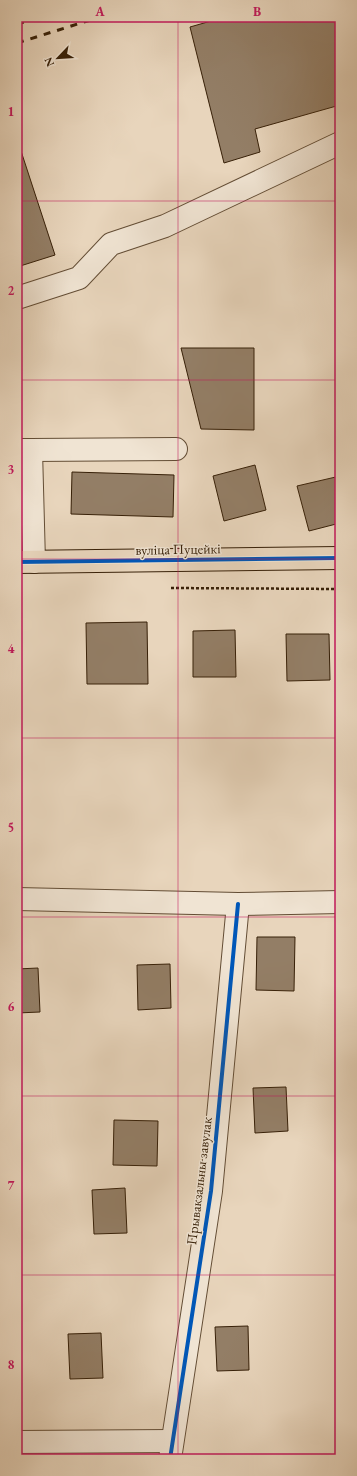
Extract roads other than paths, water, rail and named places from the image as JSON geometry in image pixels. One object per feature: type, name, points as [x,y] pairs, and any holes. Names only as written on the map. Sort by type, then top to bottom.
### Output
[{"type":"main road","name":"вуліца Пуцейкі","points":[[26,562],[340,558]]},
{"type":"street","points":[[17,298],[79,278],[111,244],[165,226],[340,143]]},
{"type":"street","points":[[26,562],[24,450],[176,449]]},
{"type":"street","points":[[17,899],[238,904],[340,902]]},
{"type":"street","name":"Прывакзальны завулак","points":[[170,1450],[211,1191],[238,904]]},
{"type":"street","points":[[17,1442],[170,1450]]},
{"type":"railway","points":[[17,24],[42,17]]},
{"type":"railway","points":[[17,43],[100,17]]}]
